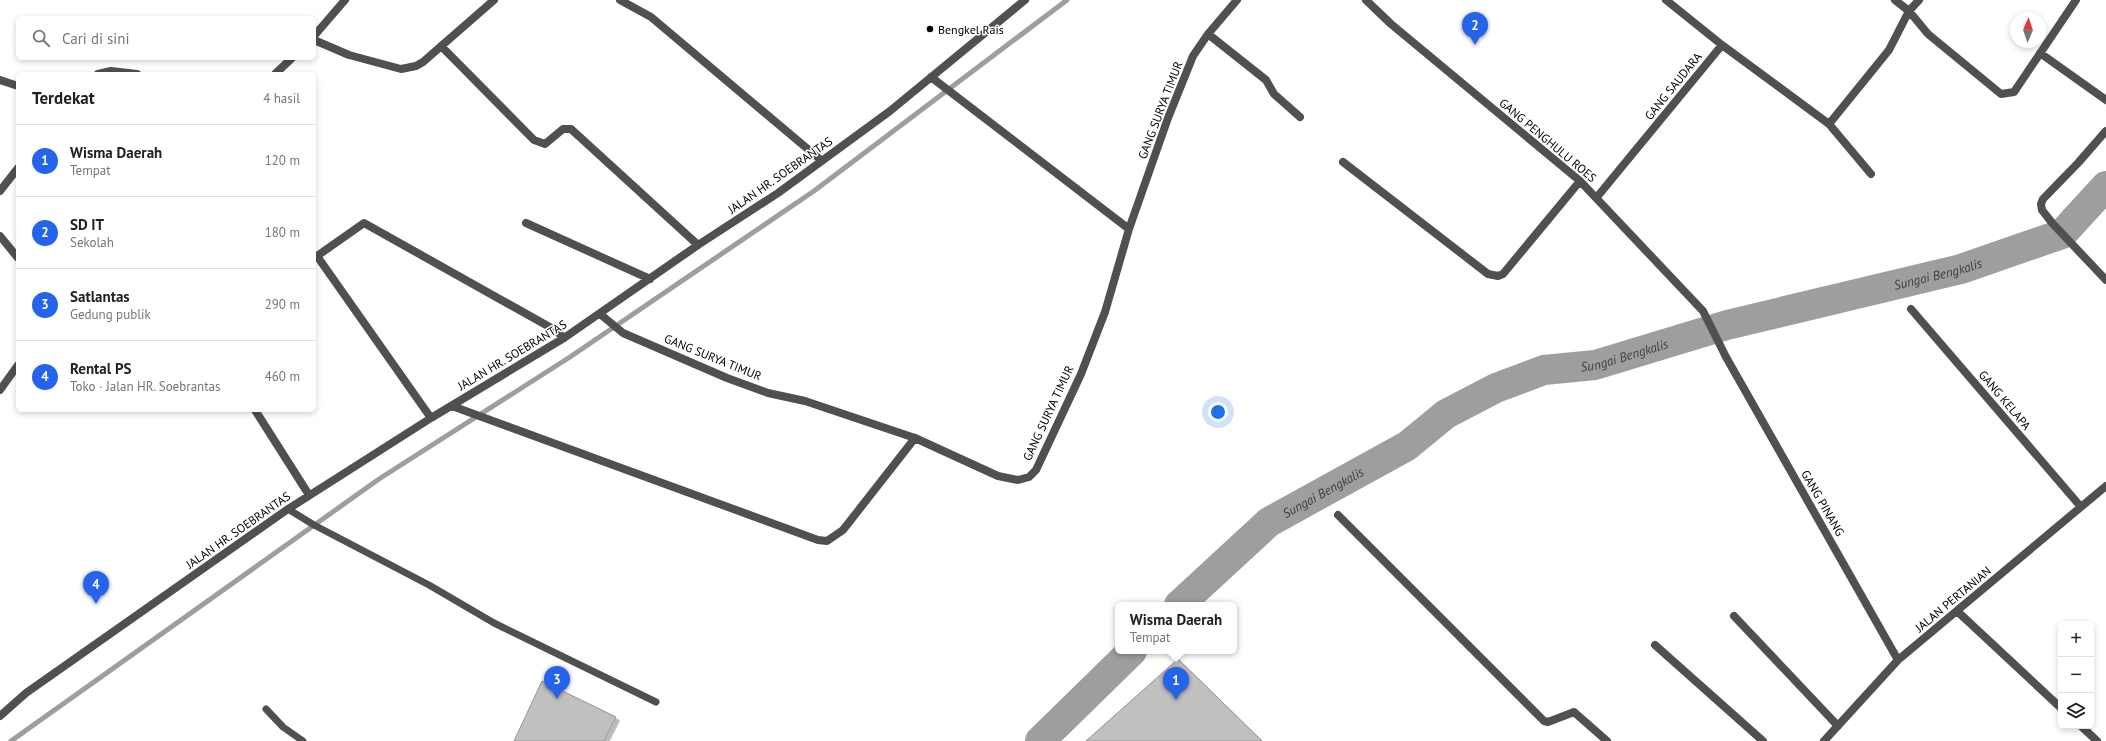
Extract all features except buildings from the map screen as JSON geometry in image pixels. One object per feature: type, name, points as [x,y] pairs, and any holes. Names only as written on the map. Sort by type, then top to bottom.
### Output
[{"type":"street","points":[[316,34],[345,0]]},
{"type":"street","points":[[316,41],[349,55],[400,69],[419,64],[494,0]]},
{"type":"street","points":[[620,0],[651,17],[822,161]]},
{"type":"street","name":"JALAN HR. SOEBRANTAS","points":[[0,716],[26,693],[288,509],[431,418],[564,338],[698,245],[778,193],[890,111],[1024,0]]},
{"type":"street","name":"GANG SURYA TIMUR","points":[[600,314],[623,333],[726,378],[768,393],[805,401],[846,414],[915,438],[1007,479],[1018,480],[1028,477],[1036,470],[1081,374],[1104,312],[1129,229],[1193,56],[1208,34],[1237,0]]},
{"type":"street","name":"GANG PENGHULU ROES","points":[[1366,0],[1391,24],[1580,181],[1703,311],[1726,357]]},
{"type":"street","points":[[1666,0],[1722,45],[1829,124],[1871,174]]},
{"type":"street","points":[[1895,0],[1909,11],[1928,34],[2001,94],[2014,92],[2076,0]]},
{"type":"street","points":[[1829,124],[1889,50],[1909,11],[1919,0]]},
{"type":"street","points":[[1208,34],[1266,80],[1274,94],[1300,117]]},
{"type":"street","name":"GANG SAUDARA","points":[[1597,198],[1722,45]]},
{"type":"street","points":[[441,46],[534,140],[545,144],[563,128],[571,129],[698,245]]},
{"type":"street","points":[[2040,53],[2106,100]]},
{"type":"street","points":[[277,72],[290,60]]},
{"type":"street","points":[[107,72],[120,72]]},
{"type":"street","points":[[931,77],[1129,229]]},
{"type":"street","points":[[0,80],[16,85]]},
{"type":"street","points":[[2106,131],[2078,163],[2043,199],[2041,204],[2042,210],[2053,224],[2106,280]]},
{"type":"street","points":[[1343,162],[1488,274],[1493,276],[1503,274],[1580,181]]},
{"type":"street","points":[[0,191],[16,171]]},
{"type":"street","points":[[431,418],[317,256],[364,223],[555,330],[564,338]]},
{"type":"street","points":[[526,223],[650,279]]},
{"type":"street","points":[[0,236],[16,256]]},
{"type":"street","name":"GANG KELAPA","points":[[1912,309],[2081,507]]},
{"type":"street","name":"GANG PINANG","points":[[1726,357],[1898,660]]},
{"type":"street","points":[[0,390],[16,368]]},
{"type":"street","points":[[452,406],[818,540],[827,541],[843,530],[915,438]]},
{"type":"street","points":[[256,412],[309,495]]},
{"type":"street","name":"JALAN PERTANIAN","points":[[1824,741],[1898,660],[2106,486]]},
{"type":"street","points":[[1338,515],[1544,721],[1548,722],[1571,712],[1576,713],[1607,741]]},
{"type":"street","points":[[1957,611],[2058,705]]},
{"type":"street","points":[[1734,616],[1838,726]]},
{"type":"street","points":[[1655,645],[1763,741]]},
{"type":"street","points":[[2084,729],[2097,741]]},
{"type":"lane","points":[[288,509],[314,525],[429,585],[494,623],[656,702]]},
{"type":"lane","points":[[266,709],[283,727],[303,741]]},
{"type":"waterway","points":[[11,741],[379,479],[570,357],[814,191],[1067,0]]},
{"type":"waterway","name":"Sungai Bengkalis","points":[[1182,602],[1269,522],[1407,446],[1446,414],[1496,388],[1544,370],[1595,365],[1727,325],[1961,269],[2062,234],[2106,186]]},
{"type":"waterway","name":"Sungai Bengkalis","points":[[1040,741],[1129,654]]},
{"type":"place","name":"Bengkel Rais","points":[[930,29]]},
{"type":"place","name":"SD IT","points":[[1475,45]]},
{"type":"place","name":"Rental PS","points":[[96,604]]},
{"type":"place","name":"Satlantas","points":[[557,699]]},
{"type":"place","name":"Wisma Daerah","points":[[1176,700]]}]
